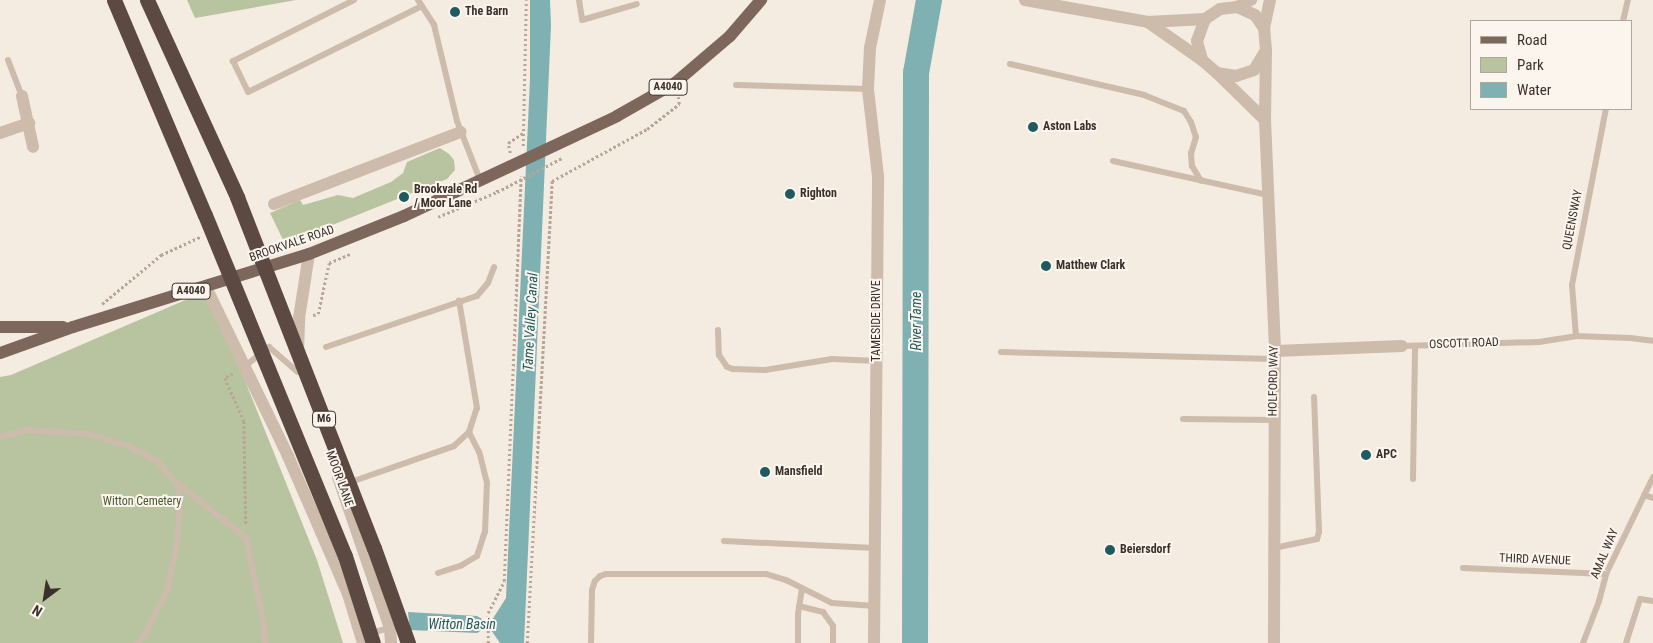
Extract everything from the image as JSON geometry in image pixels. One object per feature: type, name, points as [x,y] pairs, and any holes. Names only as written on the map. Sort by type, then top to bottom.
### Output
[{"type":"highway","name":"M6","points":[[114,0],[205,215],[345,556],[365,640]]},
{"type":"highway","name":"M6","points":[[147,0],[237,197],[374,548],[408,643]]},
{"type":"main road","name":"A4040","points":[[517,169],[555,145],[618,116],[675,83],[730,36],[761,0]]},
{"type":"main road","name":"BROOKVALE ROAD","points":[[0,353],[73,327],[309,254],[404,216],[495,173],[517,169]]},
{"type":"main road","name":"BROOKVALE ROAD","points":[[0,327],[73,327]]},
{"type":"street","name":"TAMESIDE DRIVE","points":[[874,643],[878,176],[868,89],[870,48],[880,0]]},
{"type":"street","points":[[1025,0],[1148,22],[1205,19],[1220,9],[1237,7],[1251,0]]},
{"type":"street","points":[[1217,73],[1236,76],[1254,70],[1266,50],[1264,28],[1270,0]]},
{"type":"street","points":[[1237,7],[1255,15],[1264,28]]},
{"type":"street","points":[[1202,60],[1197,41],[1205,19]]},
{"type":"street","points":[[1148,22],[1202,60],[1265,120]]},
{"type":"street","name":"HOLFORD WAY","points":[[1266,50],[1265,120],[1274,355],[1274,643]]},
{"type":"street","points":[[22,96],[33,147]]},
{"type":"street","points":[[0,133],[29,122]]},
{"type":"street","points":[[274,204],[461,132]]},
{"type":"street","name":"MOOR LANE","points":[[309,254],[299,318],[298,372],[342,485],[390,628],[391,643]]},
{"type":"street","points":[[206,286],[288,456],[348,594],[365,640]]},
{"type":"street","name":"OSCOTT ROAD","points":[[1274,355],[1409,346]]},
{"type":"lane","points":[[354,0],[234,61],[248,92],[420,3],[434,25],[461,132],[480,180]]},
{"type":"lane","points":[[579,0],[582,20],[637,4]]},
{"type":"lane","points":[[1623,20],[1628,0]]},
{"type":"lane","points":[[8,60],[22,96]]},
{"type":"lane","points":[[1010,64],[1144,95],[1184,111],[1191,122],[1196,138],[1191,153],[1192,166],[1201,181]]},
{"type":"lane","points":[[736,85],[868,89]]},
{"type":"lane","name":"QUEENSWAY","points":[[1576,336],[1572,284],[1606,110]]},
{"type":"lane","points":[[1113,161],[1268,196]]},
{"type":"lane","points":[[326,347],[478,296],[488,283],[494,267]]},
{"type":"lane","points":[[342,485],[454,446],[469,432],[477,408],[459,301]]},
{"type":"lane","points":[[718,330],[719,355],[726,367],[733,369],[765,370],[832,359],[877,361]]},
{"type":"lane","name":"OSCOTT ROAD","points":[[1409,346],[1539,342],[1576,336],[1630,338],[1653,342]]},
{"type":"lane","points":[[1409,346],[1413,479]]},
{"type":"lane","points":[[245,366],[269,347],[298,372]]},
{"type":"lane","points":[[1001,352],[1274,355]]},
{"type":"lane","points":[[1274,548],[1317,539],[1319,532],[1314,397]]},
{"type":"lane","points":[[1184,419],[1273,420]]},
{"type":"lane","points":[[0,437],[27,430],[88,434],[128,446],[156,460],[177,483],[246,538],[266,643]]},
{"type":"lane","points":[[438,573],[462,565],[477,556],[485,532],[487,483],[478,452],[469,432]]},
{"type":"lane","name":"AMAL WAY","points":[[1583,643],[1599,601],[1606,574],[1653,477]]},
{"type":"lane","points":[[138,643],[144,636],[167,590],[177,544],[180,501],[177,483]]},
{"type":"lane","points":[[1644,495],[1653,498]]},
{"type":"lane","points":[[724,541],[875,548]]},
{"type":"lane","name":"THIRD AVENUE","points":[[1463,568],[1606,574]]},
{"type":"lane","points":[[591,643],[592,590],[600,576],[606,574],[766,574],[786,580],[832,603],[875,606]]},
{"type":"lane","points":[[798,643],[798,606],[802,588]]},
{"type":"lane","points":[[1626,643],[1640,599],[1653,601]]},
{"type":"lane","points":[[798,606],[816,609],[826,615],[833,626],[834,643]]},
{"type":"lane","points":[[365,640],[390,628]]},
{"type":"path","points":[[522,153],[526,0]]},
{"type":"path","points":[[527,643],[552,181],[647,129],[679,104],[675,83]]},
{"type":"path","points":[[509,148],[508,143],[523,133]]},
{"type":"path","points":[[436,217],[497,192],[564,157]]},
{"type":"path","points":[[488,641],[488,613],[504,580],[517,169]]},
{"type":"path","points":[[495,173],[497,192]]},
{"type":"path","points":[[95,309],[161,255],[204,235]]},
{"type":"path","points":[[299,318],[318,314],[329,262],[356,251]]},
{"type":"path","points":[[245,366],[225,378],[244,421],[246,538]]},
{"type":"green space","points":[[187,0],[296,0],[195,18]]},
{"type":"green space","points":[[440,148],[454,160],[455,170],[447,179],[285,244],[270,213],[300,200],[303,205],[338,195],[353,198],[391,182],[403,173],[407,162]]},
{"type":"green space","name":"Witton Cemetery","points":[[204,292],[229,341],[317,560],[343,643],[0,643],[0,377],[11,375]]},
{"type":"water","points":[[530,0],[550,0],[551,25],[524,643],[500,643],[491,630],[484,629],[477,633],[410,630],[408,612],[477,616],[484,620],[492,620],[506,598],[530,79]]},
{"type":"waterway","name":"River Tame","points":[[915,643],[916,73],[929,0]]},
{"type":"place","name":"The Barn","points":[[455,12]]},
{"type":"place","name":"Aston Labs","points":[[1033,127]]},
{"type":"place","name":"Righton","points":[[790,194]]},
{"type":"place","name":"Brookvale Rd / Moor Lane","points":[[404,197]]},
{"type":"place","name":"Matthew Clark","points":[[1046,266]]},
{"type":"place","name":"APC","points":[[1366,455]]},
{"type":"place","name":"Mansfield","points":[[765,472]]},
{"type":"place","name":"Beiersdorf","points":[[1110,550]]},
{"type":"water label","name":"Tame Valley Canal","points":[[530,322]]},
{"type":"water label","name":"Witton Basin","points":[[462,624]]}]
